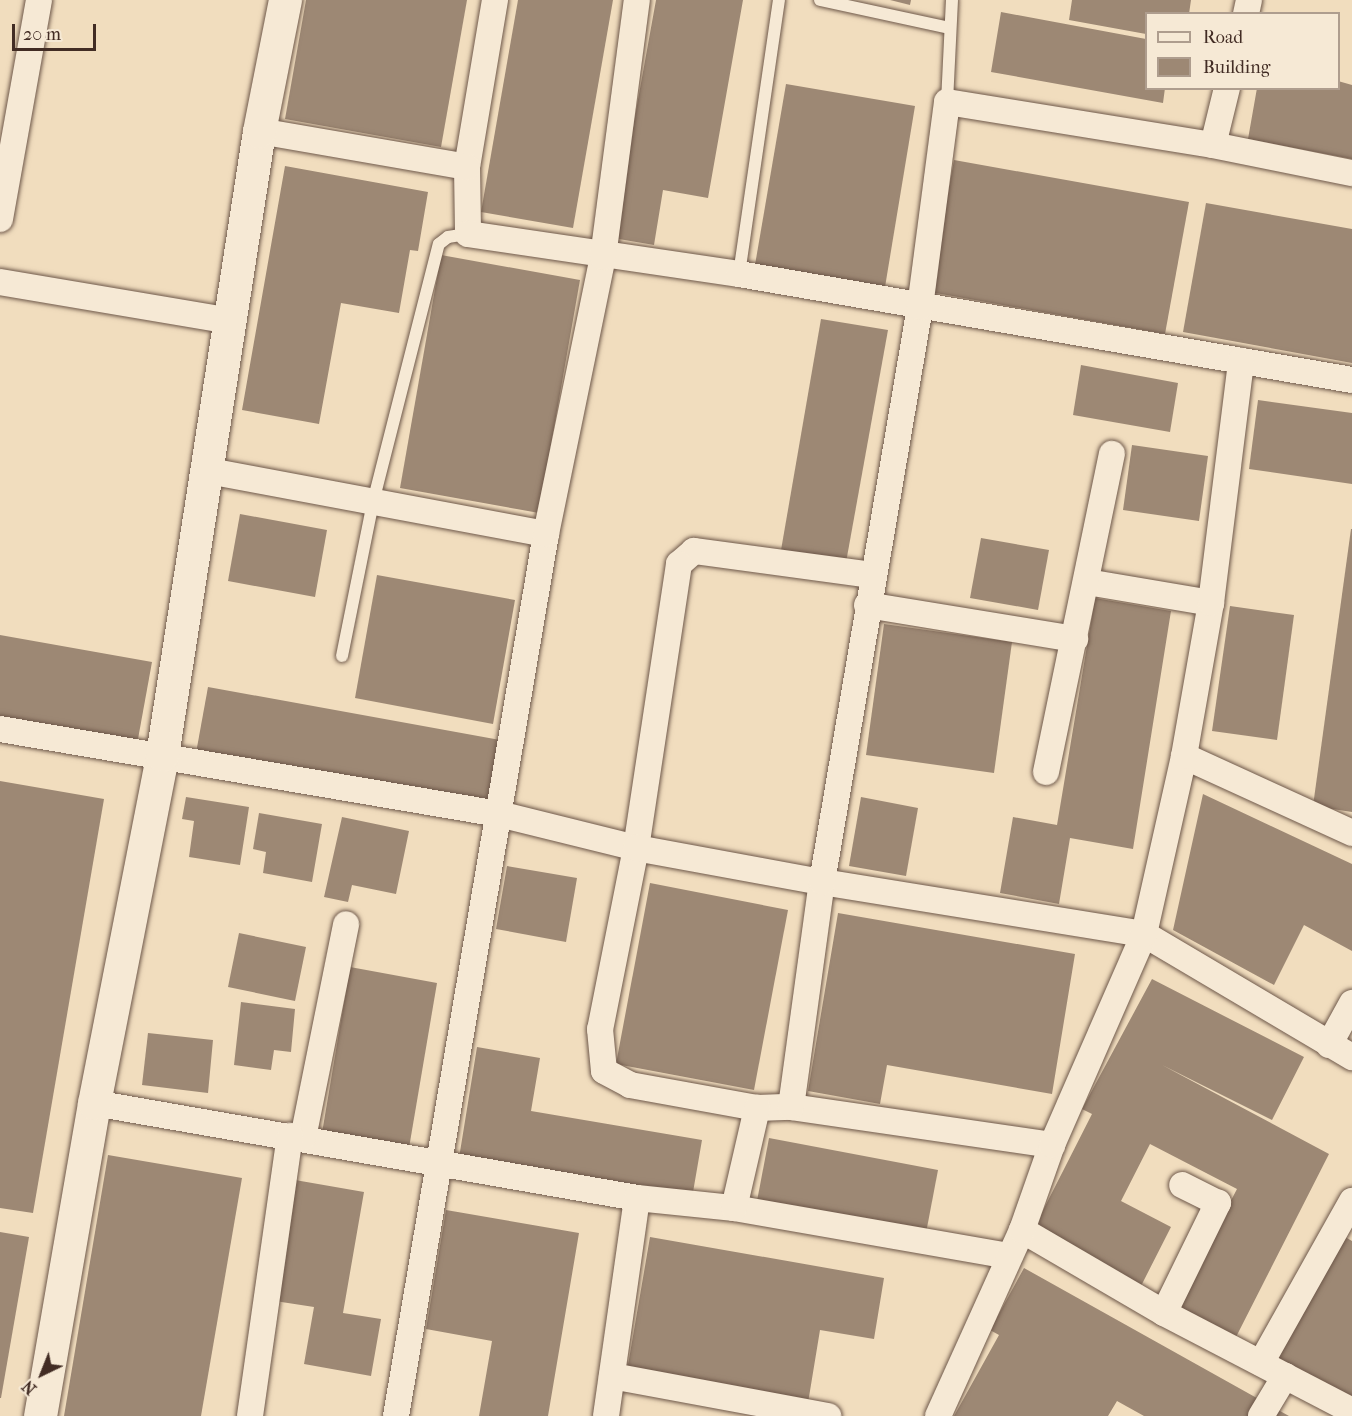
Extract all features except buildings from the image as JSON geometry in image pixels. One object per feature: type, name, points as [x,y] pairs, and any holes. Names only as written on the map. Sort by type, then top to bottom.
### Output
[{"type":"street","points":[[0,219],[39,0]]},
{"type":"street","points":[[40,1416],[94,1103],[162,755],[209,471],[259,131],[285,0]]},
{"type":"street","points":[[495,0],[468,167],[468,234],[603,257],[739,274],[1352,380]]},
{"type":"street","points":[[396,1416],[546,534],[603,257],[637,0]]},
{"type":"street","points":[[1213,144],[1226,90]]},
{"type":"street","points":[[791,1107],[822,882],[872,575],[920,307],[947,102],[1213,144],[1352,173]]},
{"type":"street","points":[[259,131],[468,167]]},
{"type":"street","points":[[0,282],[231,321]]},
{"type":"street","points":[[938,1416],[1022,1230],[1052,1145],[1144,934],[1184,756],[1211,603],[1241,361]]},
{"type":"street","points":[[1046,772],[1112,454]]},
{"type":"street","points":[[209,471],[546,534]]},
{"type":"street","points":[[872,575],[694,551],[686,555],[679,564],[636,848],[600,1029],[604,1071],[630,1085],[758,1108],[791,1107],[1052,1145]]},
{"type":"street","points":[[1087,582],[1211,603]]},
{"type":"street","points":[[867,605],[1075,639]]},
{"type":"street","points":[[0,729],[499,814],[636,848],[822,882],[1144,934],[1352,1057]]},
{"type":"street","points":[[1184,756],[1352,833]]},
{"type":"street","points":[[250,1416],[296,1137],[346,924]]},
{"type":"street","points":[[1329,1045],[1352,1004]]},
{"type":"street","points":[[94,1103],[637,1198],[734,1208],[1009,1256]]},
{"type":"street","points":[[734,1208],[758,1108]]},
{"type":"street","points":[[1164,1313],[1218,1203],[1182,1185]]},
{"type":"street","points":[[606,1416],[637,1198]]},
{"type":"street","points":[[1261,1363],[1352,1201]]},
{"type":"street","points":[[1022,1230],[1164,1313],[1352,1411]]},
{"type":"street","points":[[612,1376],[828,1416]]},
{"type":"street","points":[[1261,1416],[1285,1376]]},
{"type":"lane","points":[[739,274],[779,0]]},
{"type":"lane","points":[[820,0],[949,28]]},
{"type":"lane","points":[[947,102],[952,0]]},
{"type":"lane","points":[[342,656],[373,502],[439,244],[448,237],[468,234]]}]
